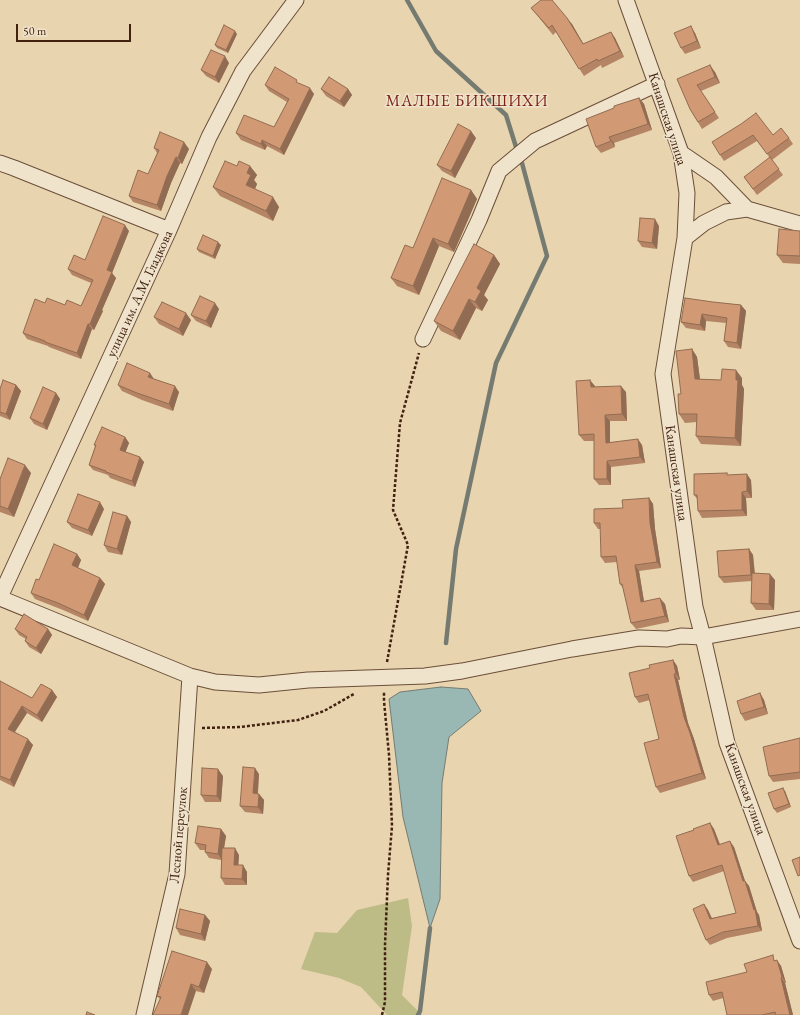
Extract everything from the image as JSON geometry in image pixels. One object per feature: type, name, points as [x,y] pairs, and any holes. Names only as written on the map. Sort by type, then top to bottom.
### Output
[{"type":"street","name":"улица им. А.М. Гладкова","points":[[0,597],[169,230],[209,137],[243,72],[296,0]]},
{"type":"street","name":"Канашская улица","points":[[626,0],[681,153],[687,193],[685,238],[663,374],[694,607],[703,637],[727,743],[800,941]]},
{"type":"street","points":[[423,340],[479,220],[499,171],[535,141],[657,84]]},
{"type":"street","points":[[681,153],[716,178],[747,209]]},
{"type":"street","points":[[0,163],[169,230]]},
{"type":"street","points":[[685,238],[704,222],[726,212],[747,209],[800,224]]},
{"type":"street","points":[[0,597],[190,676],[215,682],[259,685],[308,680],[425,676],[462,671],[572,649],[639,638],[667,639],[680,636],[703,637],[800,619]]},
{"type":"street","name":"Лесной переулок","points":[[144,1015],[177,874],[190,676]]},
{"type":"path","points":[[382,1015],[385,1002],[385,945],[392,826],[389,755],[384,701],[384,677],[408,545],[393,510],[400,423],[423,340]]},
{"type":"path","points":[[187,728],[240,728],[298,720],[324,711],[358,692]]},
{"type":"shaded area","points":[[408,898],[412,926],[402,995],[422,1015],[387,1015],[361,987],[339,978],[301,969],[315,932],[337,933],[357,910]]},
{"type":"water","points":[[441,687],[468,689],[481,711],[449,737],[442,783],[440,899],[430,928],[403,817],[389,699],[400,692]]},
{"type":"building","points":[[541,0],[552,0],[567,18],[583,44],[611,32],[620,51],[598,61],[597,59],[579,69],[552,25],[549,28],[531,8]]},
{"type":"building","points":[[224,25],[235,31],[226,50],[215,45]]},
{"type":"building","points":[[691,26],[697,41],[681,48],[674,33]]},
{"type":"building","points":[[211,50],[225,56],[215,77],[201,70]]},
{"type":"building","points":[[710,65],[715,77],[697,85],[715,112],[698,122],[690,109],[677,79]]},
{"type":"building","points":[[275,67],[297,80],[296,82],[310,88],[280,149],[262,140],[261,144],[236,133],[244,115],[274,127],[289,99],[265,85]]},
{"type":"building","points":[[329,77],[348,89],[340,101],[321,89]]},
{"type":"building","points":[[639,98],[648,124],[609,137],[611,141],[596,147],[586,119],[614,108],[614,106]]},
{"type":"building","points":[[756,113],[773,135],[781,128],[789,138],[767,154],[753,135],[720,155],[712,142]]},
{"type":"building","points":[[458,124],[471,131],[451,171],[437,165]]},
{"type":"building","points":[[160,132],[184,142],[178,158],[176,157],[167,176],[157,205],[129,196],[138,170],[148,174],[159,150],[154,148]]},
{"type":"building","points":[[770,157],[779,169],[753,189],[744,177]]},
{"type":"building","points":[[225,161],[237,166],[239,161],[250,166],[247,173],[251,175],[246,185],[273,197],[266,211],[213,187]]},
{"type":"building","points":[[442,178],[471,190],[448,244],[433,238],[413,286],[391,278],[405,245],[413,248]]},
{"type":"building","points":[[103,216],[125,225],[107,270],[112,272],[90,324],[88,324],[77,353],[23,333],[35,299],[45,303],[47,298],[65,305],[67,300],[81,306],[93,280],[68,269],[74,255],[85,260]]},
{"type":"building","points":[[640,218],[655,219],[652,243],[638,241]]},
{"type":"building","points":[[779,229],[800,231],[800,256],[777,255]]},
{"type":"building","points":[[203,235],[218,242],[213,256],[197,249]]},
{"type":"building","points":[[474,244],[494,255],[477,288],[481,291],[475,302],[469,299],[453,331],[434,321]]},
{"type":"building","points":[[200,296],[215,303],[206,321],[191,315]]},
{"type":"building","points":[[685,298],[741,305],[737,343],[724,341],[727,318],[702,314],[700,325],[681,322]]},
{"type":"building","points":[[162,302],[186,313],[179,329],[154,317]]},
{"type":"building","points":[[692,349],[695,379],[721,380],[722,369],[736,370],[736,380],[738,380],[735,438],[696,436],[697,414],[679,414],[678,394],[681,394],[676,351]]},
{"type":"building","points":[[127,363],[150,373],[148,377],[175,386],[169,404],[118,385]]},
{"type":"building","points":[[3,380],[16,385],[6,414],[0,412],[0,389]]},
{"type":"building","points":[[590,380],[591,387],[621,386],[622,414],[605,415],[606,443],[638,439],[640,457],[607,461],[607,479],[594,479],[594,434],[579,435],[576,381]]},
{"type":"building","points":[[43,387],[56,393],[43,424],[30,418]]},
{"type":"building","points":[[102,427],[125,437],[120,450],[140,457],[132,481],[89,465],[96,445],[94,445]]},
{"type":"building","points":[[8,458],[25,465],[8,509],[0,506],[0,479]]},
{"type":"building","points":[[727,473],[727,475],[747,474],[747,491],[742,492],[742,510],[698,511],[697,495],[694,495],[694,474]]},
{"type":"building","points":[[78,494],[100,502],[88,530],[67,522]]},
{"type":"building","points":[[649,498],[650,523],[657,562],[635,565],[641,602],[660,598],[665,616],[631,623],[622,584],[620,584],[616,556],[601,557],[600,523],[594,523],[594,509],[623,508],[622,500]]},
{"type":"building","points":[[113,512],[127,516],[117,549],[104,545]]},
{"type":"building","points":[[54,544],[77,554],[72,565],[100,578],[84,615],[31,593],[36,579],[39,580]]},
{"type":"building","points":[[749,549],[751,575],[719,577],[717,551]]},
{"type":"building","points":[[752,573],[770,574],[769,604],[751,603]]},
{"type":"building","points":[[24,614],[48,629],[36,648],[25,641],[27,637],[15,629]]},
{"type":"building","points":[[673,660],[676,674],[674,674],[684,717],[702,773],[656,787],[644,743],[659,739],[648,694],[635,697],[629,673],[650,668],[649,665]]},
{"type":"building","points":[[0,681],[32,698],[41,684],[52,690],[37,715],[22,706],[8,729],[28,739],[10,780],[0,776]]},
{"type":"building","points":[[760,693],[764,707],[741,714],[737,701]]},
{"type":"building","points":[[800,738],[800,772],[769,776],[763,747]]},
{"type":"building","points":[[243,767],[255,768],[253,793],[259,794],[258,807],[240,806]]},
{"type":"building","points":[[202,768],[218,769],[217,796],[201,795]]},
{"type":"building","points":[[783,788],[789,804],[774,809],[768,793]]},
{"type":"building","points":[[710,823],[718,845],[730,841],[743,881],[745,881],[754,910],[755,909],[758,926],[723,932],[706,940],[693,909],[704,904],[710,919],[736,913],[722,865],[689,876],[676,836]]},
{"type":"building","points":[[198,826],[221,829],[218,854],[205,852],[206,845],[195,843]]},
{"type":"building","points":[[222,848],[235,848],[234,865],[243,865],[242,879],[221,878]]},
{"type":"building","points":[[800,857],[800,875],[798,876],[792,860]]},
{"type":"building","points":[[180,909],[205,915],[201,934],[176,928]]},
{"type":"building","points":[[172,951],[207,962],[199,987],[191,984],[181,1015],[153,1015],[161,997],[157,996]]},
{"type":"building","points":[[773,955],[774,961],[777,960],[782,977],[790,1015],[776,1015],[775,1012],[762,1015],[727,1015],[722,992],[709,995],[706,982],[747,972],[744,964]]},
{"type":"building","points":[[87,1012],[95,1015],[86,1015]]},
{"type":"waterway","points":[[407,0],[436,51],[506,115],[516,147]]},
{"type":"waterway","points":[[446,643],[456,549],[496,363],[547,256],[522,163]]},
{"type":"waterway","points":[[418,1015],[420,1011],[430,928]]},
{"type":"district","name":"МАЛЫЕ БИКШИХИ","points":[[467,102]]}]
